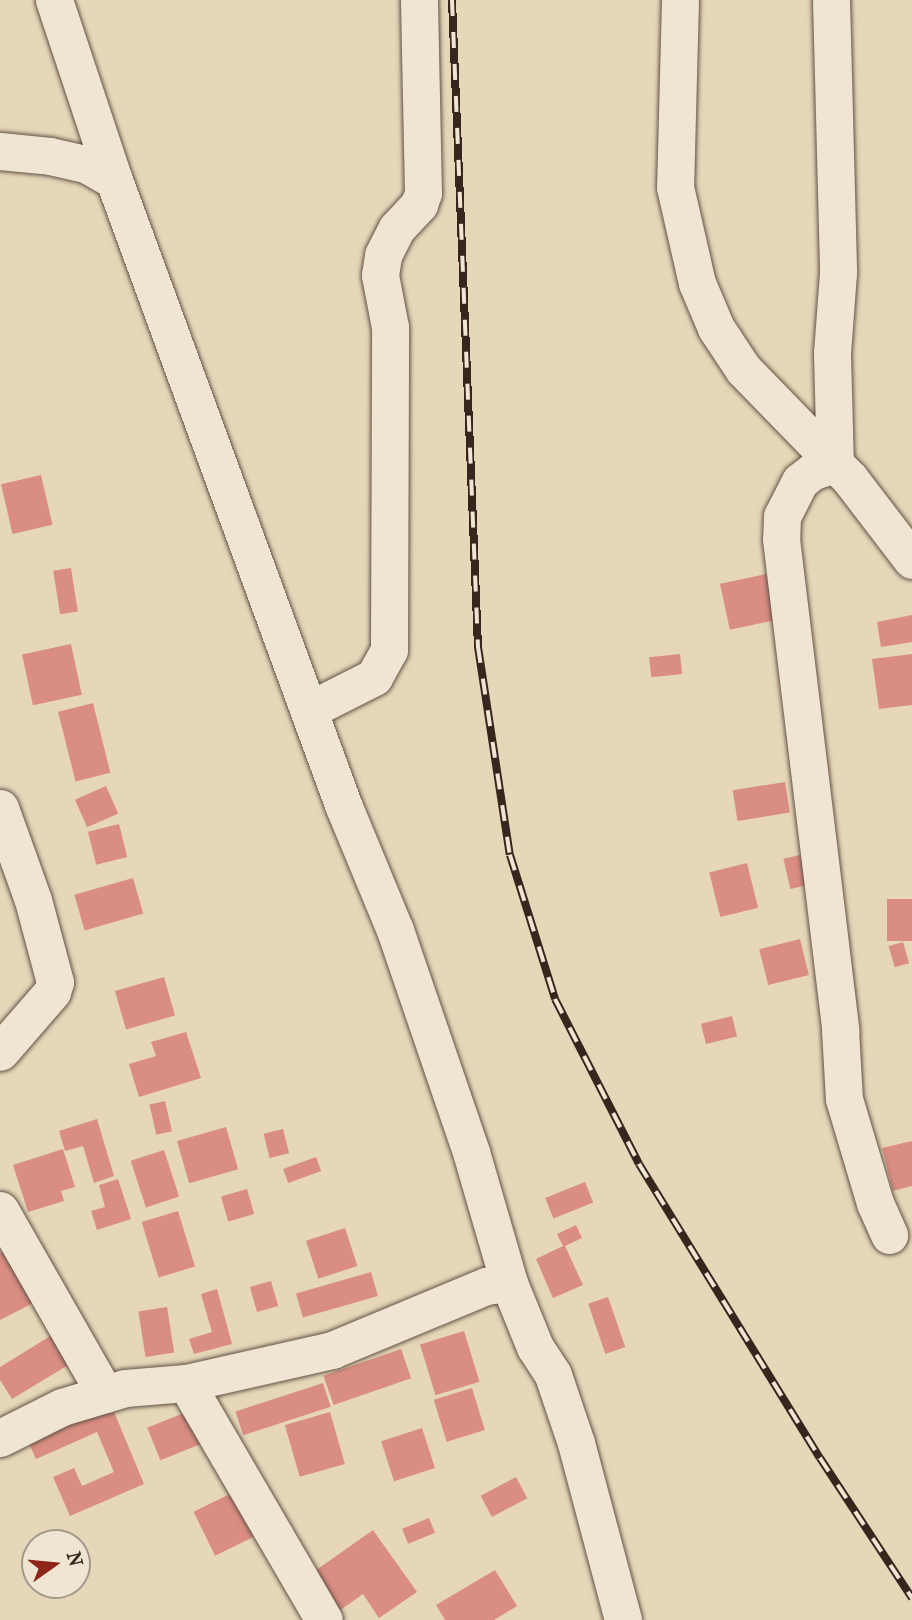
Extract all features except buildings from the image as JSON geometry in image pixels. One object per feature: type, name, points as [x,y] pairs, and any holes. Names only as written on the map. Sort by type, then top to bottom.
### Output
[{"type":"street","points":[[54,0],[114,180],[344,807],[395,930],[471,1152],[509,1283],[535,1347],[553,1375],[576,1443],[623,1620]]},
{"type":"street","points":[[309,710],[373,677],[389,650],[390,327],[380,275],[383,255],[397,228],[419,204],[423,193],[419,0]]},
{"type":"street","points":[[680,0],[675,187],[697,283],[716,328],[743,369],[835,464],[912,560]]},
{"type":"street","points":[[831,0],[838,273],[832,353],[835,464]]},
{"type":"street","points":[[0,151],[50,156],[86,164],[114,180]]},
{"type":"street","points":[[835,464],[813,471],[800,481],[782,516],[781,540],[838,1017],[844,1099],[871,1192],[889,1235]]},
{"type":"street","points":[[0,808],[33,900],[55,982],[52,992],[0,1052]]},
{"type":"street","points":[[0,1210],[105,1394]]},
{"type":"street","points":[[3,1429],[62,1406],[125,1388],[186,1384],[332,1350],[486,1286],[509,1283]]},
{"type":"street","points":[[186,1384],[324,1620]]},
{"type":"railway","points":[[452,0],[478,647],[510,855],[555,999],[639,1164],[820,1458],[912,1598]]}]
